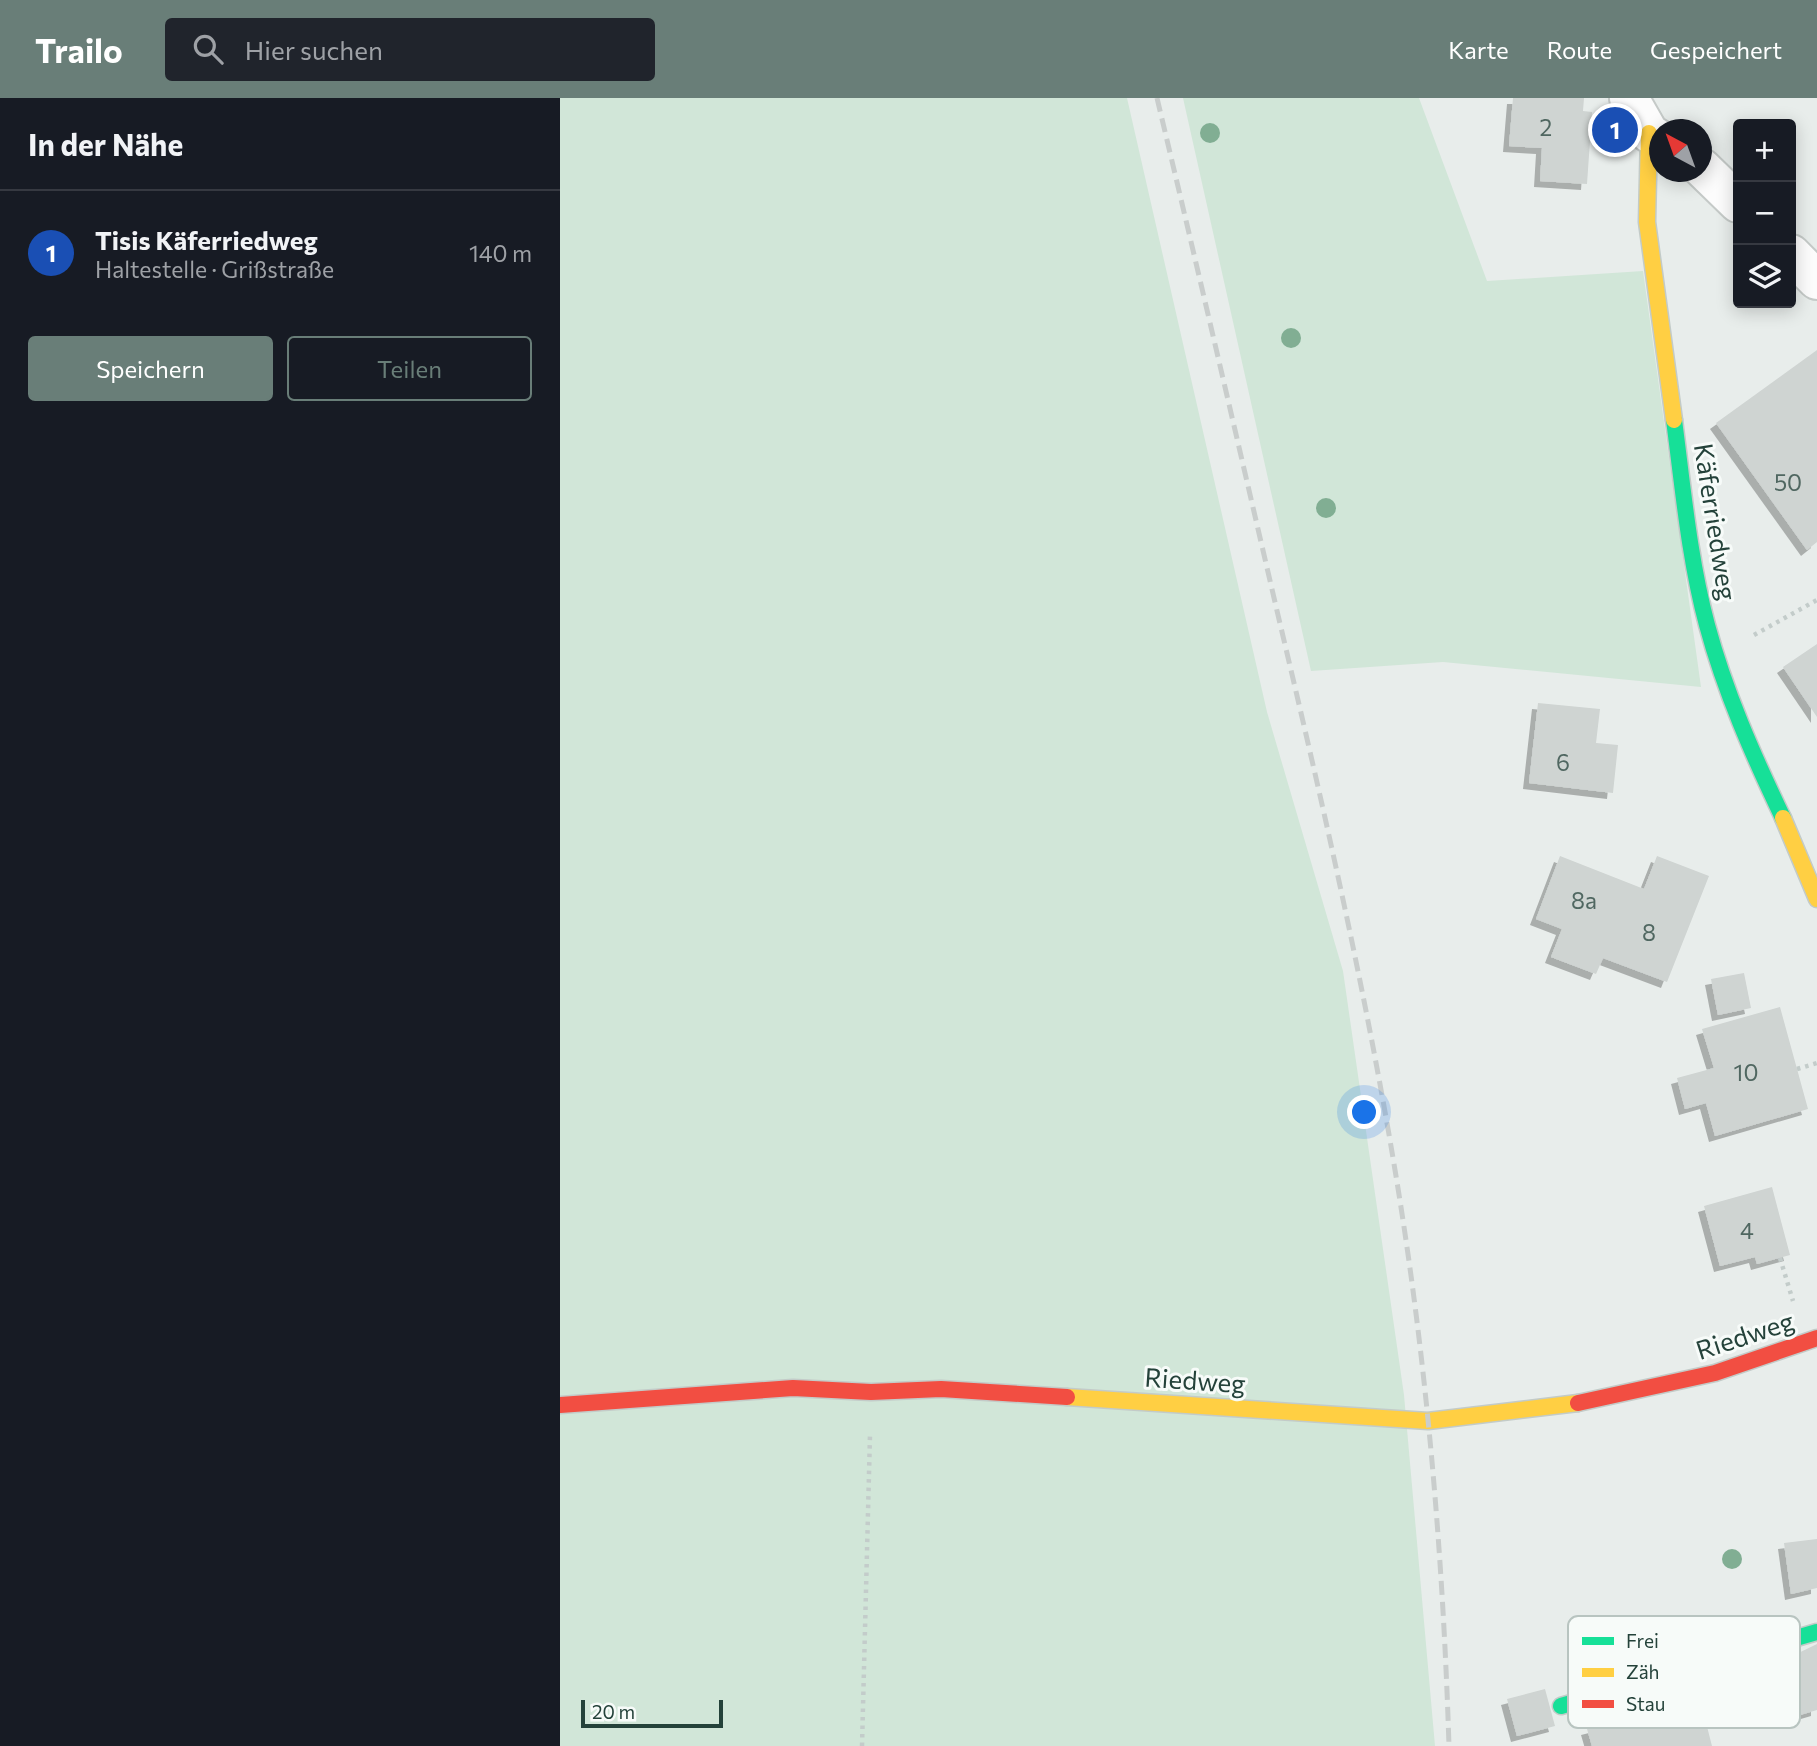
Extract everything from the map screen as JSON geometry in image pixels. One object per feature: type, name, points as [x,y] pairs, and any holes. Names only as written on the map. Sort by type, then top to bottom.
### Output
[{"type":"street","points":[[1629,98],[1649,128]]},
{"type":"street","name":"Käferriedweg","points":[[1649,155],[1643,177],[1653,269],[1688,533],[1706,622],[1733,703],[1811,876],[1817,899]]},
{"type":"street","points":[[1712,177],[1733,197]]},
{"type":"street","points":[[1796,259],[1817,280]]},
{"type":"street","name":"Riedweg","points":[[560,1405],[793,1388],[871,1392],[941,1389],[1428,1421],[1569,1405],[1715,1373],[1817,1338]]},
{"type":"street","points":[[1800,1637],[1817,1632]]},
{"type":"street","points":[[1561,1706],[1568,1704]]},
{"type":"path","points":[[1717,656],[1817,600]]},
{"type":"path","points":[[1797,1069],[1817,1063]]},
{"type":"path","points":[[862,1746],[871,1392]]},
{"type":"green space","points":[[560,98],[1127,98],[1267,712],[1343,971],[1404,1395],[1435,1746],[560,1746]]},
{"type":"green space","points":[[1183,98],[1419,98],[1487,281],[1643,271],[1701,687],[1443,662],[1311,671]]},
{"type":"building","points":[[1513,98],[1584,98],[1583,111],[1592,112],[1587,184],[1540,181],[1542,148],[1509,146]]},
{"type":"building","points":[[1817,350],[1817,542],[1807,550],[1716,423]]},
{"type":"building","points":[[1817,644],[1817,717],[1783,667]]},
{"type":"building","points":[[1538,703],[1600,709],[1596,743],[1618,745],[1613,793],[1529,783]]},
{"type":"building","points":[[1560,856],[1644,889],[1657,856],[1709,876],[1667,982],[1603,958],[1596,974],[1551,957],[1562,929],[1536,919]]},
{"type":"building","points":[[1744,973],[1751,1008],[1718,1015],[1711,979]]},
{"type":"building","points":[[1780,1007],[1808,1109],[1715,1136],[1706,1103],[1685,1109],[1677,1078],[1714,1068],[1702,1029]]},
{"type":"building","points":[[1772,1187],[1790,1255],[1757,1264],[1755,1257],[1720,1266],[1704,1206]]},
{"type":"building","points":[[1817,1539],[1817,1588],[1791,1594],[1784,1543]]},
{"type":"building","points":[[1817,1644],[1817,1710],[1800,1715],[1800,1652]]},
{"type":"building","points":[[1545,1689],[1555,1726],[1517,1736],[1507,1699]]},
{"type":"building","points":[[1707,1728],[1712,1746],[1592,1746],[1587,1729]]},
{"type":"railway","points":[[1157,98],[1326,824],[1384,1105],[1407,1247],[1425,1389],[1443,1603],[1449,1746]]},
{"type":"traffic: fast","points":[[1674,420],[1691,549],[1707,625],[1740,723],[1783,818]]},
{"type":"traffic: fast","points":[[1800,1637],[1817,1632]]},
{"type":"traffic: fast","points":[[1561,1706],[1568,1704]]},
{"type":"traffic: slow","points":[[1649,133],[1647,222],[1674,420]]},
{"type":"traffic: slow","points":[[1783,818],[1817,899]]},
{"type":"traffic: slow","points":[[1067,1397],[1428,1421],[1578,1403]]},
{"type":"traffic: jam","points":[[1578,1403],[1715,1373],[1817,1338]]},
{"type":"traffic: jam","points":[[560,1405],[793,1388],[871,1392],[941,1389],[1067,1397]]},
{"type":"place","name":"Tisis Käferriedweg","points":[[1615,130]]}]
